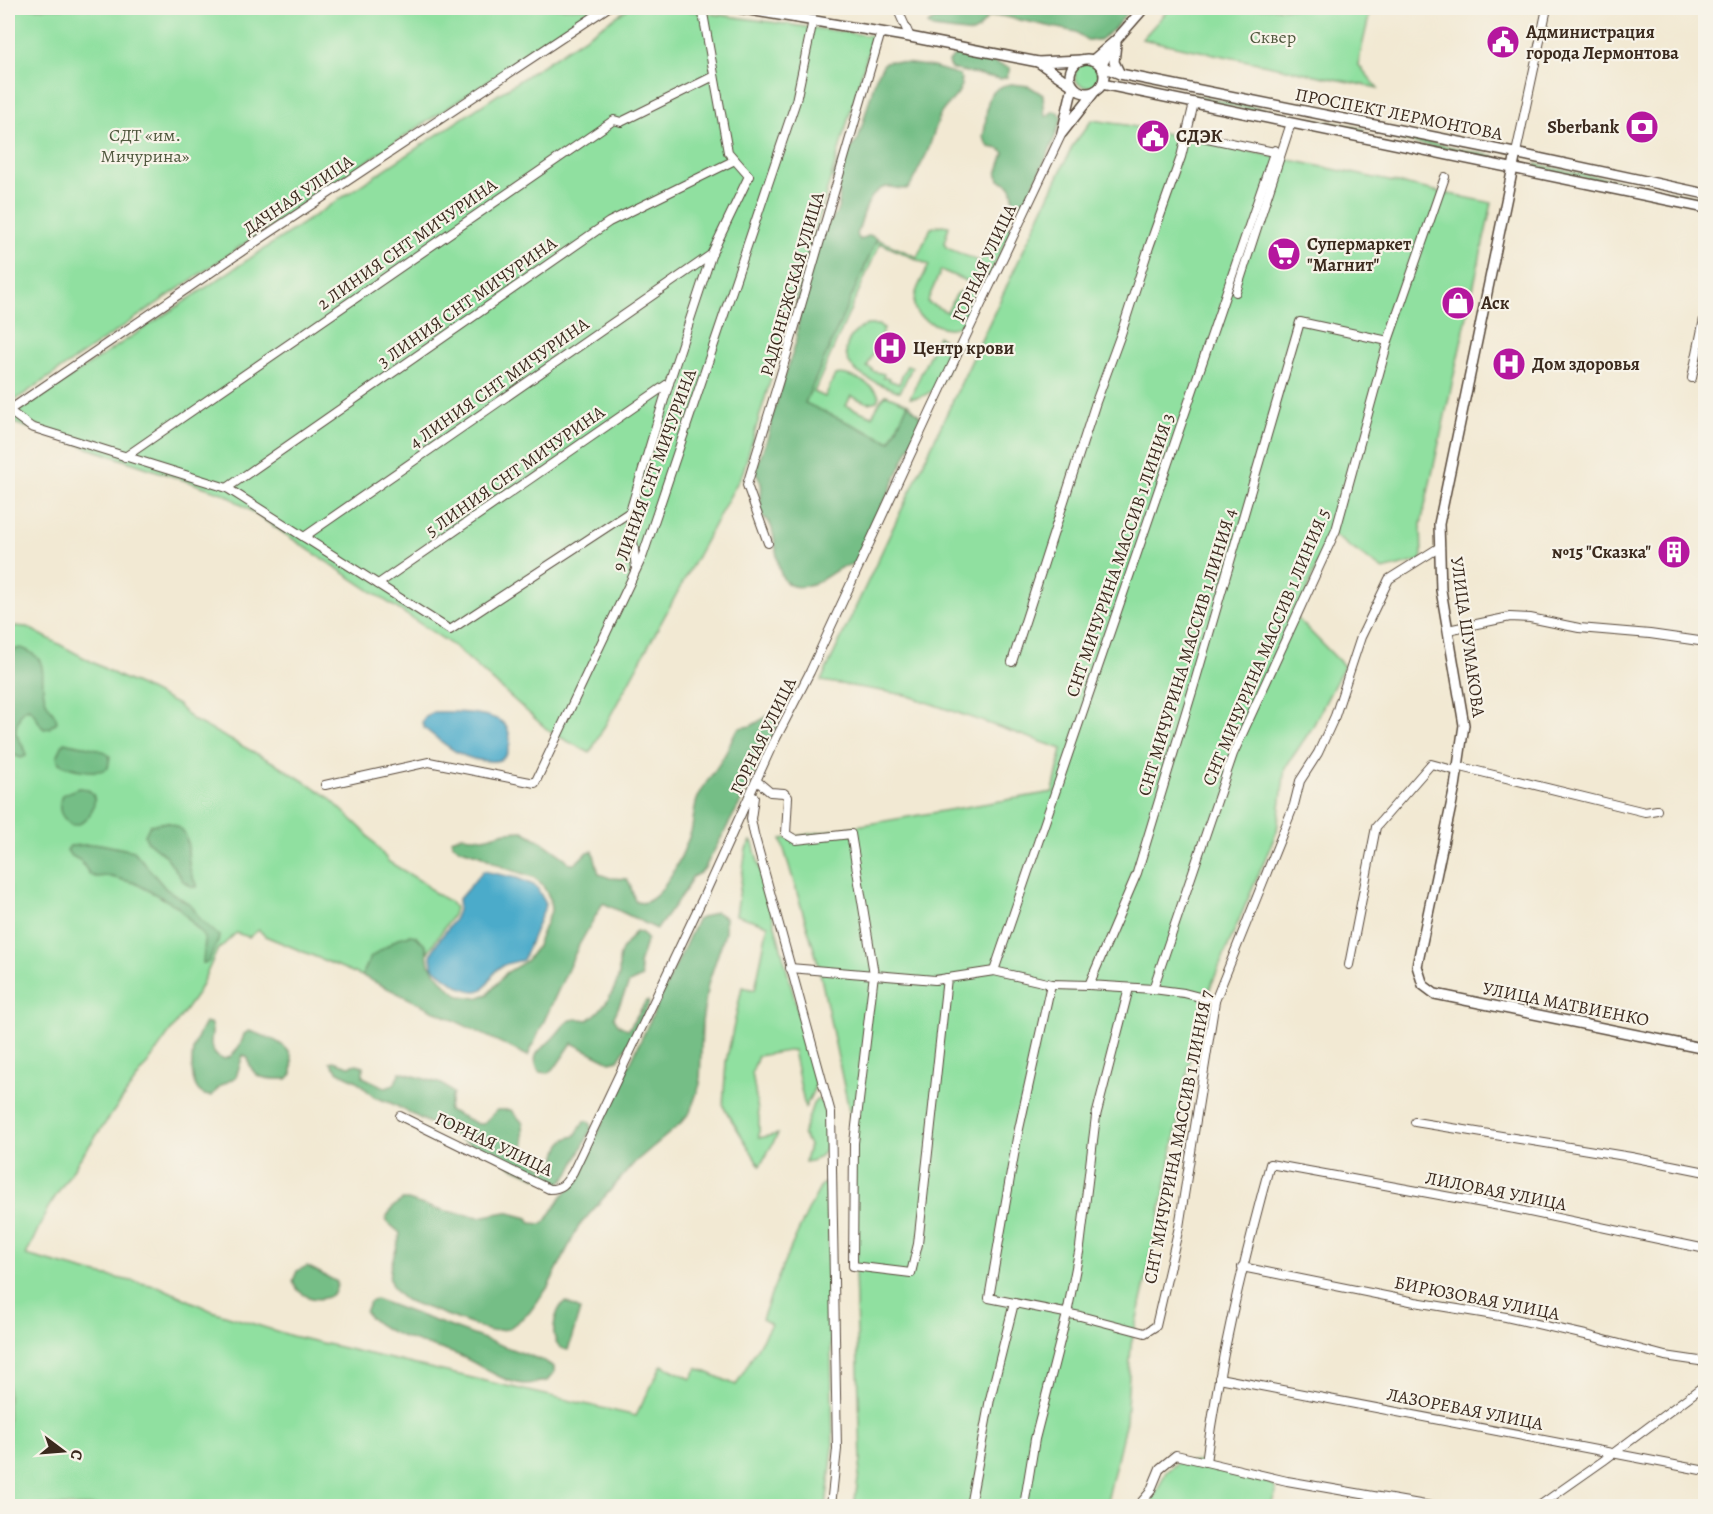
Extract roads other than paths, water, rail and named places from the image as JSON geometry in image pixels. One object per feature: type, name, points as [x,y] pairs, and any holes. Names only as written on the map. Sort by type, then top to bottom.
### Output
[{"type":"street","name":"ДАЧНАЯ УЛИЦА","points":[[8,411],[254,243],[607,8]]},
{"type":"street","points":[[636,570],[630,512],[669,383],[712,254],[749,176],[728,152],[702,8]]},
{"type":"street","points":[[738,8],[800,12],[813,20],[1038,62],[1093,60],[1101,66],[1104,75],[1098,88],[1062,133]]},
{"type":"street","points":[[897,8],[910,37]]},
{"type":"street","points":[[1093,60],[1116,40],[1144,8]]},
{"type":"street","points":[[1516,153],[1547,8]]},
{"type":"street","name":"9 ЛИНИЯ СНТ МИЧУРИНА","points":[[325,785],[429,762],[535,783],[643,555],[796,101],[813,20]]},
{"type":"street","name":"РАДОНЕЖСКАЯ УЛИЦА","points":[[768,543],[747,485],[881,32]]},
{"type":"street","points":[[1101,66],[1116,40]]},
{"type":"street","points":[[1116,40],[1114,62],[1120,74]]},
{"type":"street","points":[[1062,133],[1073,86],[1071,71],[1076,62],[1081,60]]},
{"type":"street","points":[[1038,62],[1081,92],[1098,88]]},
{"type":"street","name":"ПРОСПЕКТ ЛЕРМОНТОВА","points":[[1101,66],[1120,74],[1516,153],[1706,194]]},
{"type":"street","name":"2 ЛИНИЯ СНТ МИЧУРИНА","points":[[125,457],[614,120],[621,122],[714,76]]},
{"type":"street","name":"ПРОСПЕКТ ЛЕРМОНТОВА","points":[[1098,88],[1194,103],[1706,208]]},
{"type":"street","points":[[1012,662],[1096,402],[1188,134],[1194,103]]},
{"type":"street","points":[[1236,292],[1291,123]]},
{"type":"street","name":"ГОРНАЯ УЛИЦА","points":[[400,1116],[549,1189],[559,1189],[565,1185],[758,781],[770,750],[810,672],[1062,133]]},
{"type":"street","name":"СНТ МИЧУРИНА МАССИВ 1 ЛИНИЯ 3","points":[[993,971],[1275,151],[1188,134]]},
{"type":"street","name":"УЛИЦА ШУМАКОВА","points":[[1423,985],[1418,966],[1464,725],[1441,590],[1439,524],[1469,370],[1516,153]]},
{"type":"street","name":"3 ЛИНИЯ СНТ МИЧУРИНА","points":[[227,488],[609,222],[735,160]]},
{"type":"street","name":"СНТ МИЧУРИНА МАССИВ 1 ЛИНИЯ 5","points":[[1153,989],[1233,754],[1336,530],[1388,341],[1445,177]]},
{"type":"street","name":"4 ЛИНИЯ СНТ МИЧУРИНА","points":[[304,537],[712,254]]},
{"type":"street","points":[[1692,378],[1706,309]]},
{"type":"street","name":"СНТ МИЧУРИНА МАССИВ 1 ЛИНИЯ 4","points":[[1089,985],[1137,873],[1300,322],[1388,341]]},
{"type":"street","name":"5 ЛИНИЯ СНТ МИЧУРИНА","points":[[378,584],[669,383]]},
{"type":"street","points":[[8,411],[31,427],[227,488],[450,630],[630,512]]},
{"type":"street","name":"СНТ МИЧУРИНА МАССИВ 1 ЛИНИЯ 7","points":[[1067,1314],[1145,1333],[1156,1326],[1179,1227],[1215,1001],[1294,805],[1300,782],[1318,753],[1335,716],[1361,637],[1389,579],[1440,547]]},
{"type":"street","points":[[1448,630],[1510,617],[1530,618],[1579,628],[1706,642]]},
{"type":"street","points":[[1349,965],[1376,827],[1431,764],[1645,812],[1657,810]]},
{"type":"street","points":[[831,1506],[837,1449],[831,1113],[751,819],[758,781],[770,792],[784,793],[788,797],[786,834],[796,840],[851,834],[874,974],[854,1143],[853,1266],[911,1273],[918,1244],[947,978]]},
{"type":"street","points":[[790,968],[935,980],[993,971],[1051,984],[1153,989],[1184,993],[1215,1001]]},
{"type":"street","points":[[1051,984],[1017,1138],[989,1298],[1067,1314]]},
{"type":"street","name":"УЛИЦА МАТВИЕНКО","points":[[1423,985],[1435,994],[1706,1048]]},
{"type":"street","points":[[1024,1506],[1035,1439],[1067,1314],[1080,1247],[1096,1116],[1129,988]]},
{"type":"street","points":[[1415,1122],[1631,1157],[1706,1172]]},
{"type":"street","name":"ЛИЛОВАЯ УЛИЦА","points":[[1242,1267],[1270,1164],[1505,1207],[1706,1249]]},
{"type":"street","points":[[1206,1462],[1212,1411],[1242,1267]]},
{"type":"street","name":"БИРЮЗОВАЯ УЛИЦА","points":[[1242,1267],[1415,1302],[1506,1317],[1665,1356],[1706,1362]]},
{"type":"street","points":[[970,1506],[990,1399],[1014,1303]]},
{"type":"street","name":"ЛАЗОРЕВАЯ УЛИЦА","points":[[1219,1378],[1706,1471]]},
{"type":"street","points":[[1539,1506],[1615,1453],[1706,1384]]},
{"type":"street","points":[[1138,1506],[1150,1492],[1160,1468],[1176,1455],[1287,1481],[1431,1506]]},
{"type":"water","points":[[434,712],[472,713],[500,721],[507,727],[510,736],[510,745],[506,754],[496,761],[479,760],[462,755],[424,728],[422,723],[424,718]]},
{"type":"water","points":[[483,871],[517,878],[536,886],[546,904],[523,960],[500,967],[486,986],[473,991],[458,985],[432,966],[431,956],[433,949],[456,915],[458,900]]},
{"type":"place","name":"Администрация города Лермонтова","points":[[1503,42]]},
{"type":"place","name":"Sberbank","points":[[1642,127]]},
{"type":"place","name":"СДЭК","points":[[1153,136]]},
{"type":"place","name":"Супермаркет \"Магнит\"","points":[[1284,254]]},
{"type":"place","name":"Аск","points":[[1458,303]]},
{"type":"place","name":"Центр крови","points":[[890,348]]},
{"type":"place","name":"Дом здоровья","points":[[1509,364]]},
{"type":"place","name":"№15 \"Сказка\"","points":[[1674,552]]},
{"type":"park label","name":"Сквер","points":[[1273,37]]},
{"type":"park label","name":"СДТ «им. Мичурина»","points":[[145,145]]}]
